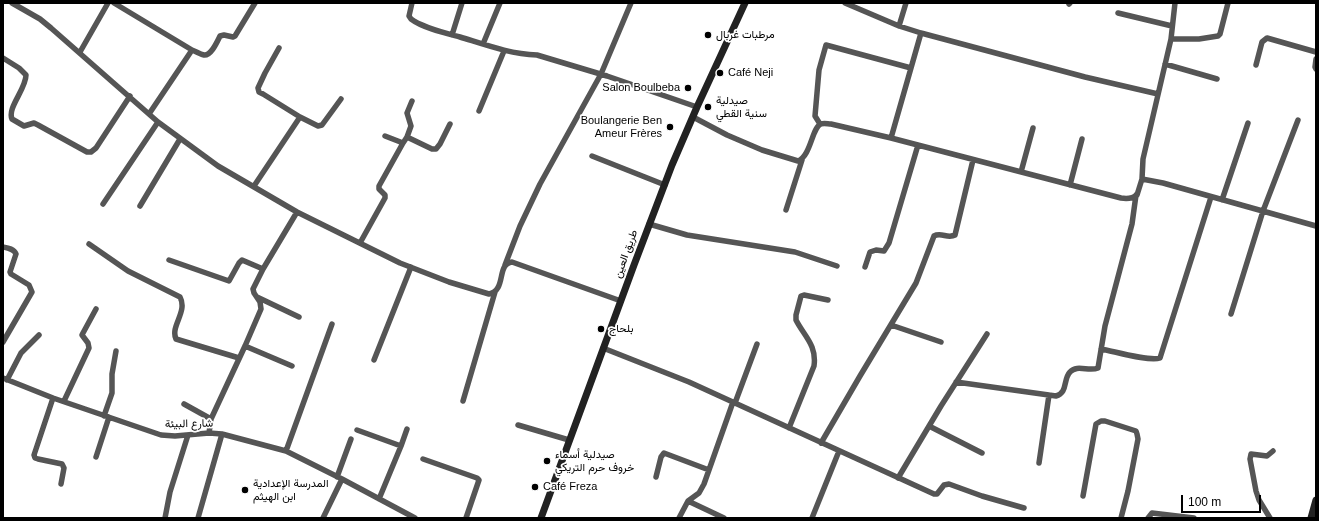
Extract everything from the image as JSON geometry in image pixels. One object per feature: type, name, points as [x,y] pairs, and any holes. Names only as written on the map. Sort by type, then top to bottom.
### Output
[{"type":"main road","name":"طريق العين","points":[[541,518],[649,224],[692,117],[745,3]]},
{"type":"main road","points":[[1313,517],[1316,500]]},
{"type":"street","points":[[12,3],[40,19],[80,52],[158,122],[218,166],[297,212],[411,267],[449,282],[489,294],[494,292]]},
{"type":"street","points":[[80,52],[108,3]]},
{"type":"street","points":[[114,3],[192,50],[204,55],[211,51],[220,36],[235,36],[255,3]]},
{"type":"street","points":[[412,3],[409,16],[413,20],[452,35],[504,51],[527,55],[537,55],[601,74],[697,107]]},
{"type":"street","points":[[452,35],[462,3]]},
{"type":"street","points":[[483,44],[500,3]]},
{"type":"street","points":[[463,401],[494,292],[498,288],[504,266],[520,226],[540,184],[601,74],[630,3]]},
{"type":"street","points":[[845,3],[921,33],[1085,77],[1158,94]]},
{"type":"street","points":[[900,26],[906,3]]},
{"type":"street","points":[[956,382],[1056,396],[1062,394],[1066,378],[1072,369],[1096,369],[1105,326],[1132,224],[1136,196],[1142,179],[1143,159],[1171,39],[1175,3]]},
{"type":"street","points":[[1171,39],[1199,39],[1218,36],[1220,34],[1228,3]]},
{"type":"street","points":[[1118,14],[1172,26]]},
{"type":"street","points":[[891,138],[921,33]]},
{"type":"street","points":[[1256,66],[1262,42],[1267,38],[1316,52]]},
{"type":"street","points":[[820,124],[815,116],[819,70],[826,46],[828,45],[911,68]]},
{"type":"street","points":[[279,48],[259,84],[259,92],[318,126],[322,125],[341,99]]},
{"type":"street","points":[[149,114],[192,50]]},
{"type":"street","points":[[480,111],[504,51]]},
{"type":"street","points":[[3,58],[23,71],[26,76],[25,85],[11,112],[12,119],[24,126],[32,123],[38,125],[87,152],[91,152],[96,148],[130,96]]},
{"type":"street","points":[[1316,59],[1316,69]]},
{"type":"street","points":[[1165,64],[1218,79]]},
{"type":"street","points":[[360,243],[385,198],[385,195],[379,189],[379,186],[411,126],[407,113],[412,101]]},
{"type":"street","points":[[254,186],[300,117]]},
{"type":"street","points":[[692,117],[727,135],[762,150],[798,161],[802,160]]},
{"type":"street","points":[[1231,314],[1263,211],[1298,120]]},
{"type":"street","points":[[103,204],[158,122]]},
{"type":"street","points":[[1222,200],[1248,123]]},
{"type":"street","points":[[406,137],[432,149],[436,149],[450,124]]},
{"type":"street","points":[[820,124],[831,124],[891,138],[1121,198],[1128,199],[1136,196]]},
{"type":"street","points":[[786,210],[802,160],[820,124]]},
{"type":"street","points":[[1021,172],[1033,128]]},
{"type":"street","points":[[385,136],[403,143]]},
{"type":"street","points":[[140,206],[180,139]]},
{"type":"street","points":[[1070,185],[1082,139]]},
{"type":"street","points":[[865,267],[870,252],[876,250],[884,251],[889,243],[918,145]]},
{"type":"street","points":[[592,156],[665,185]]},
{"type":"street","points":[[821,443],[916,284],[934,236],[939,234],[952,237],[956,232],[973,160]]},
{"type":"street","points":[[1142,179],[1163,183],[1316,226]]},
{"type":"street","points":[[1101,349],[1138,357],[1160,358],[1211,196]]},
{"type":"street","points":[[209,433],[211,419],[261,309],[260,302],[256,297],[253,288],[297,212]]},
{"type":"street","points":[[649,224],[687,235],[795,252],[837,266]]},
{"type":"street","points":[[89,244],[128,271],[180,298],[183,306],[174,333],[176,339],[239,358]]},
{"type":"street","points":[[3,247],[13,250],[16,254],[10,272],[11,274],[29,285],[32,292],[3,342]]},
{"type":"street","points":[[169,260],[229,281],[242,260],[263,269]]},
{"type":"street","points":[[504,266],[512,262],[621,301]]},
{"type":"street","points":[[374,360],[411,267]]},
{"type":"street","points":[[788,428],[814,366],[815,360],[814,351],[796,320],[797,308],[801,296],[804,295],[828,300]]},
{"type":"street","points":[[256,297],[299,317]]},
{"type":"street","points":[[64,402],[89,348],[88,343],[82,335],[96,309]]},
{"type":"street","points":[[286,452],[332,324]]},
{"type":"street","points":[[891,325],[941,342]]},
{"type":"street","points":[[898,478],[987,334]]},
{"type":"street","points":[[5,379],[20,353],[39,335]]},
{"type":"street","points":[[679,518],[688,500],[699,493],[704,484],[757,344]]},
{"type":"street","points":[[245,346],[292,366]]},
{"type":"street","points":[[603,348],[689,382],[839,452],[934,494],[937,494],[944,485],[949,484],[982,496],[1024,508]]},
{"type":"street","points":[[96,457],[112,393],[112,374],[116,351]]},
{"type":"street","name":"شارع البيئة","points":[[5,379],[64,402],[161,435],[168,436],[209,433],[222,434],[286,452],[340,478],[416,518]]},
{"type":"street","points":[[1039,463],[1049,395]]},
{"type":"street","points":[[53,398],[34,455],[38,459],[62,464],[64,468],[61,484]]},
{"type":"street","points":[[184,404],[211,419]]},
{"type":"street","points":[[1083,496],[1096,424],[1100,421],[1105,421],[1136,431],[1138,439],[1121,518]]},
{"type":"street","points":[[518,425],[569,440]]},
{"type":"street","points":[[929,426],[982,453]]},
{"type":"street","points":[[379,499],[407,429]]},
{"type":"street","points":[[357,430],[401,446]]},
{"type":"street","points":[[198,518],[222,434]]},
{"type":"street","points":[[164,518],[170,492],[188,435]]},
{"type":"street","points":[[323,518],[340,478],[351,439]]},
{"type":"street","points":[[1270,518],[1259,500],[1250,459],[1251,454],[1267,456],[1273,451]]},
{"type":"street","points":[[812,518],[839,452]]},
{"type":"street","points":[[656,477],[661,457],[664,453],[709,470]]},
{"type":"street","points":[[423,459],[478,478],[479,480],[466,518]]},
{"type":"street","points":[[688,500],[724,518]]},
{"type":"street","points":[[1148,518],[1152,513],[1194,518]]},
{"type":"place","name":"مرطبات غربال","points":[[708,35]]},
{"type":"place","name":"Café Neji","points":[[720,73]]},
{"type":"place","name":"Salon Boulbeba","points":[[688,88]]},
{"type":"place","name":"صيدلية سنية القطي","points":[[708,107]]},
{"type":"place","name":"Boulangerie Ben Ameur Frères","points":[[670,127]]},
{"type":"place","name":"بلحاج","points":[[601,329]]},
{"type":"place","name":"صيدلية أسماء خروف حرم التريكي","points":[[547,461]]},
{"type":"place","name":"Café Freza","points":[[535,487]]},
{"type":"place","name":"المدرسة الإعدادية ابن الهيثم","points":[[245,490]]}]
